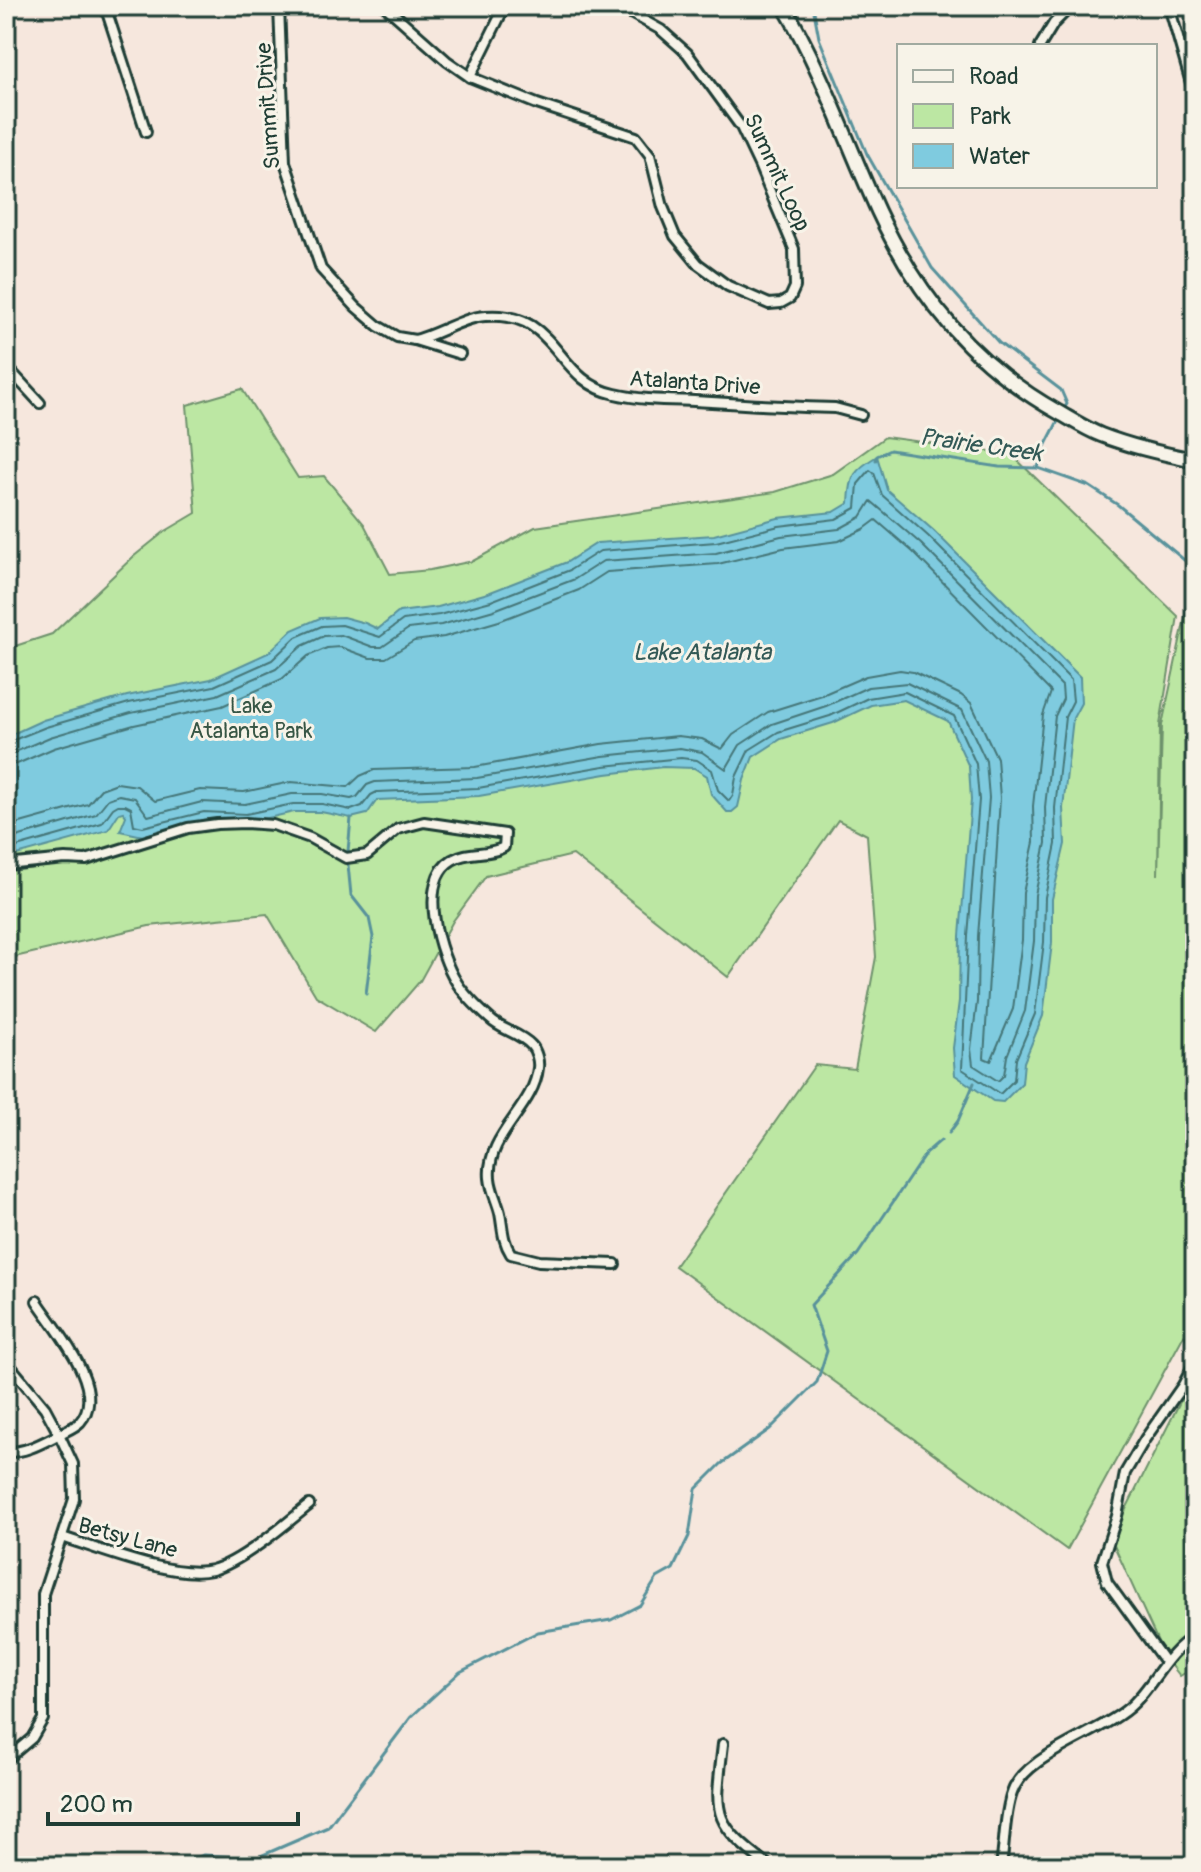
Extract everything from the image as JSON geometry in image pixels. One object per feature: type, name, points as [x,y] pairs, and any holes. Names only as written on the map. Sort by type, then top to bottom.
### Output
[{"type":"main road","points":[[784,6],[904,262],[958,337],[1004,378],[1098,434],[1146,450],[1195,460]]},
{"type":"street","points":[[105,6],[146,132]]},
{"type":"street","name":"Summit Drive","points":[[279,6],[285,162],[321,269],[378,326],[397,337],[460,354]]},
{"type":"street","name":"Summit Loop","points":[[385,6],[447,61],[470,77],[537,104],[636,137],[650,155],[663,207],[675,236],[698,264],[728,286],[769,304],[790,298],[796,276],[794,249],[741,127],[687,53],[661,30],[618,6]]},
{"type":"street","points":[[470,77],[505,6]]},
{"type":"street","points":[[1041,44],[1054,23],[1071,6]]},
{"type":"street","points":[[1169,6],[1195,97]]},
{"type":"street","name":"Atalanta Drive","points":[[415,340],[482,316],[514,317],[543,333],[574,371],[595,387],[615,394],[681,401],[835,408],[861,415]]},
{"type":"street","points":[[6,366],[40,403]]},
{"type":"street","points":[[6,865],[86,860],[188,828],[217,824],[273,825],[310,838],[346,858],[367,855],[398,829],[424,822],[505,834],[504,847],[499,850],[470,853],[450,861],[437,875],[432,893],[445,958],[457,984],[492,1022],[531,1045],[537,1055],[538,1068],[531,1090],[491,1157],[490,1177],[500,1212],[504,1244],[511,1254],[539,1261],[615,1264]]},
{"type":"street","points":[[1195,1272],[1195,1313]]},
{"type":"street","points":[[6,1452],[17,1452],[78,1424],[89,1402],[84,1373],[37,1301]]},
{"type":"street","points":[[6,1361],[45,1408],[59,1434],[73,1464],[74,1499],[43,1594],[43,1719],[32,1738],[6,1760]]},
{"type":"street","points":[[1165,1662],[1107,1582],[1102,1562],[1117,1516],[1125,1473],[1195,1362]]},
{"type":"street","name":"Betsy Lane","points":[[62,1537],[152,1565],[192,1572],[213,1570],[281,1528],[309,1505]]},
{"type":"street","points":[[1001,1866],[1012,1791],[1031,1769],[1053,1752],[1113,1719],[1133,1704],[1180,1645],[1195,1636]]},
{"type":"street","points":[[723,1744],[718,1808],[725,1827],[740,1845],[769,1866]]},
{"type":"green space","name":"Lake Atalanta Park","points":[[242,389],[298,478],[324,476],[364,524],[390,574],[473,561],[535,527],[775,492],[833,474],[885,437],[1011,454],[1178,616],[1160,725],[1158,875],[1162,725],[1195,571],[1195,1353],[1184,1335],[1067,1550],[675,1266],[815,1065],[855,1069],[876,957],[867,835],[838,820],[728,977],[573,855],[486,876],[453,921],[420,981],[376,1032],[316,996],[267,914],[149,926],[6,959],[6,649],[52,634],[133,557],[164,532],[196,513],[187,405]]},
{"type":"green space","points":[[1195,1372],[1195,1667],[1180,1676],[1165,1657],[1111,1539]]},
{"type":"water","name":"Lake Atalanta","points":[[877,456],[887,490],[934,531],[1080,677],[1081,703],[1073,718],[1063,808],[1065,844],[1052,899],[1052,943],[1043,1016],[1024,1062],[1022,1083],[1003,1102],[993,1101],[955,1075],[953,1048],[959,1001],[960,936],[971,800],[969,767],[948,721],[904,700],[871,705],[833,723],[781,739],[753,757],[738,807],[732,812],[727,812],[711,794],[707,776],[694,768],[663,767],[479,796],[377,800],[367,814],[351,818],[321,812],[294,812],[246,823],[206,819],[143,836],[120,831],[126,816],[123,812],[119,813],[108,830],[6,858],[6,737],[43,720],[127,696],[211,679],[268,653],[292,630],[320,618],[343,617],[378,629],[399,612],[438,607],[488,593],[567,562],[597,543],[714,535],[778,518],[834,512],[849,503],[855,475]]},
{"type":"waterway","points":[[813,6],[819,38],[867,154],[932,268],[999,343],[1061,390],[1067,404],[1065,407]]},
{"type":"waterway","points":[[1038,468],[1042,452],[1058,421]]},
{"type":"waterway","name":"Prairie Creek","points":[[876,460],[877,456],[890,450],[999,467],[1038,468],[1089,486],[1118,505],[1195,569]]},
{"type":"waterway","points":[[348,851],[351,818]]},
{"type":"waterway","points":[[348,865],[351,895],[369,918],[373,937],[366,994]]},
{"type":"waterway","points":[[949,1133],[958,1121],[974,1083]]},
{"type":"waterway","points":[[178,1866],[203,1855],[256,1858],[328,1827],[411,1717],[460,1672],[538,1632],[611,1620],[640,1605],[657,1578],[673,1569],[689,1536],[696,1489],[721,1464],[770,1429],[817,1382],[827,1351],[811,1305],[858,1254],[926,1153],[941,1140]]}]
